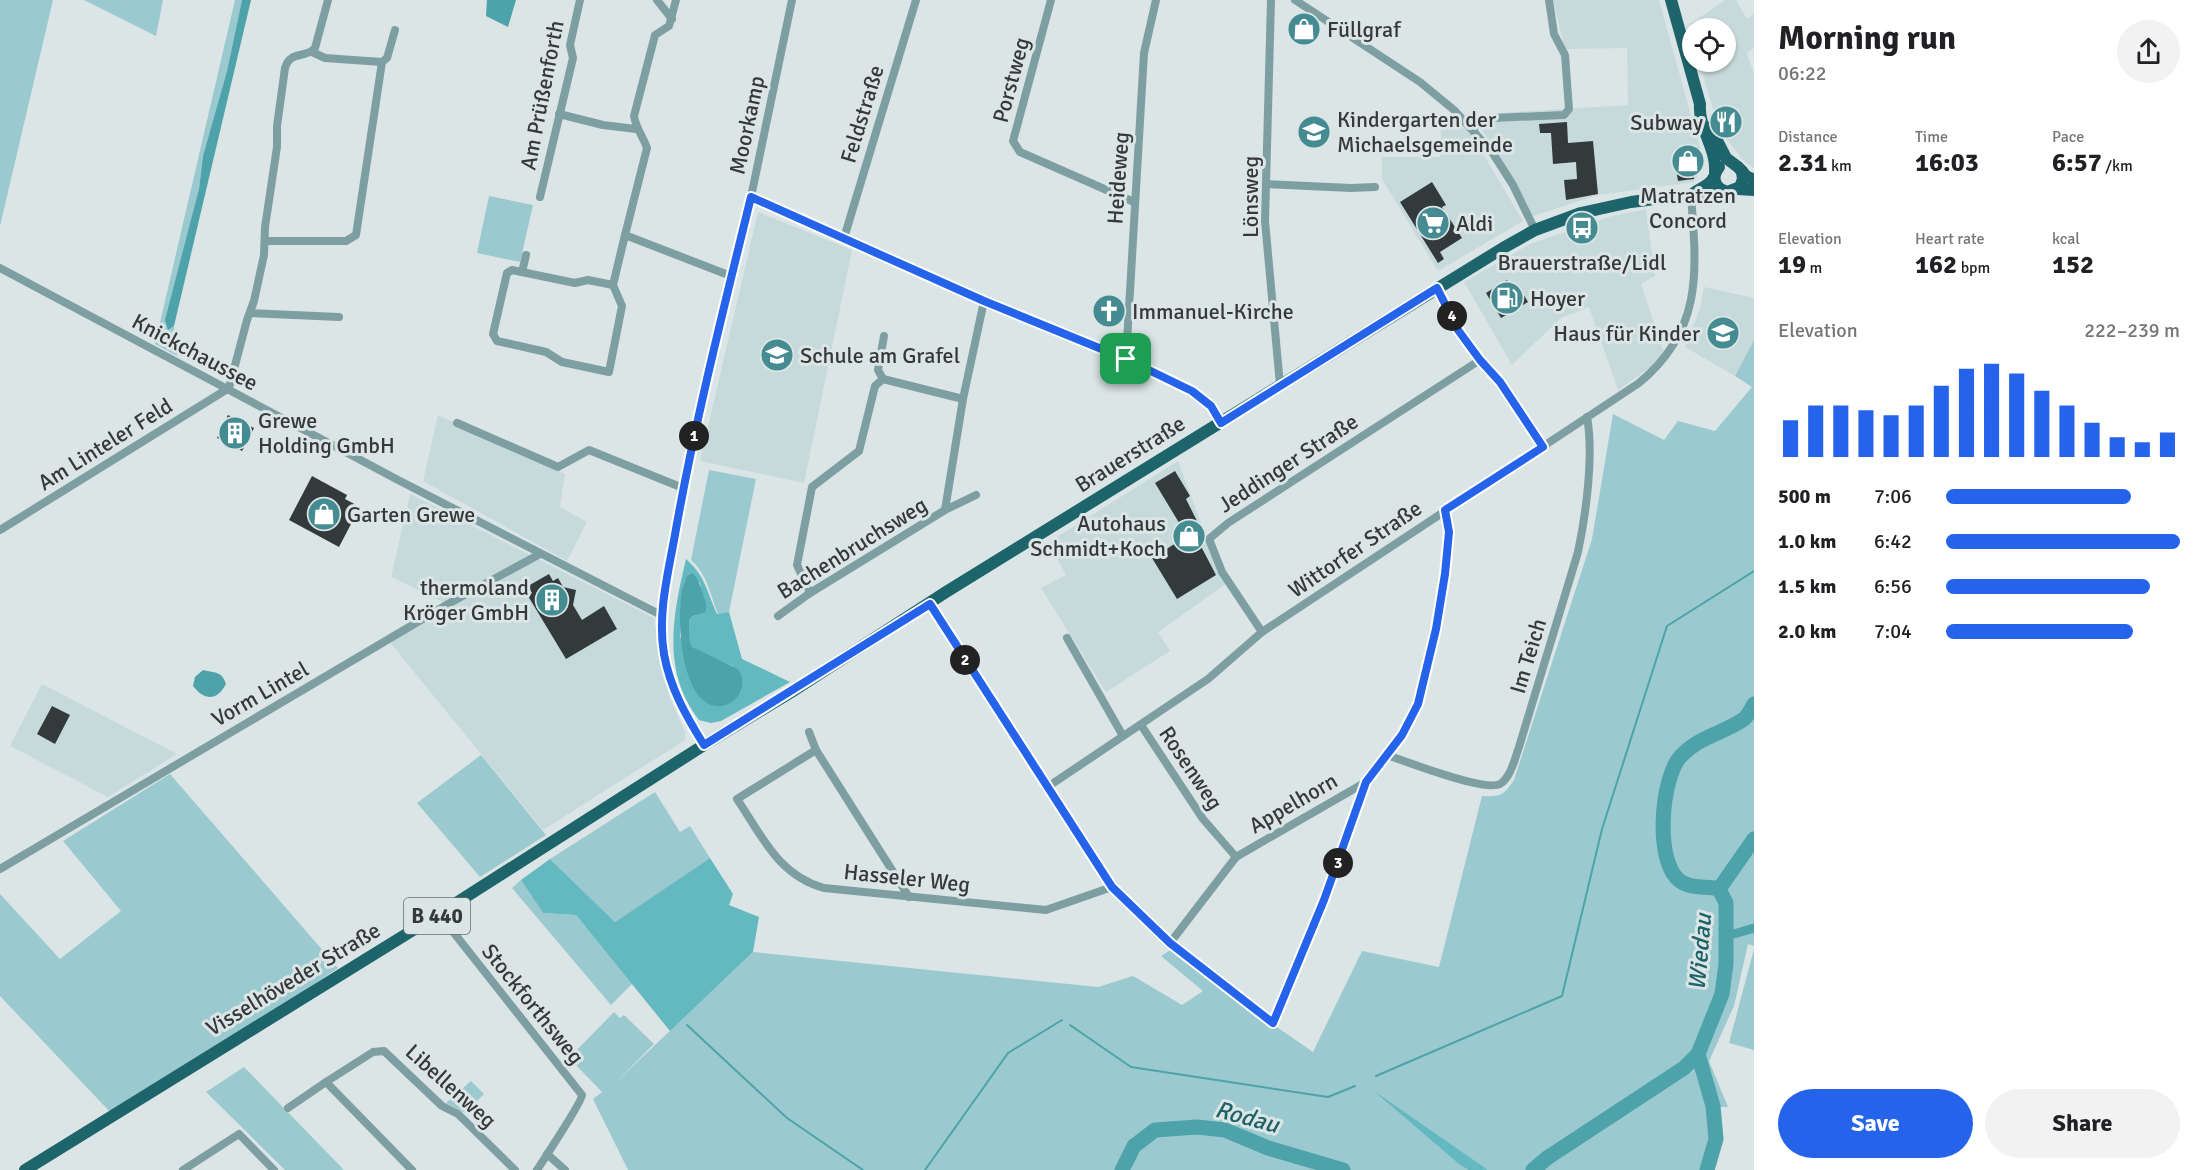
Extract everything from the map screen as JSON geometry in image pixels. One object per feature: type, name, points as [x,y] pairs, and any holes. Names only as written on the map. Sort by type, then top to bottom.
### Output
[{"type":"main road","points":[[1671,0],[1700,104],[1701,120],[1715,158],[1717,186],[1723,191],[1732,192],[1738,189],[1754,189]]},
{"type":"main road","points":[[1700,104],[1721,150],[1731,163],[1754,180]]},
{"type":"main road","points":[[1691,196],[1695,191],[1709,185],[1723,164],[1731,163]]},
{"type":"main road","points":[[1738,189],[1743,182],[1742,171]]},
{"type":"main road","name":"Brauerstraße","points":[[704,745],[1280,385],[1535,230],[1581,213],[1691,196],[1701,199],[1723,191]]},
{"type":"main road","name":"Visselhöveder Straße","points":[[25,1170],[439,914],[704,745]]},
{"type":"street","points":[[312,52],[318,41],[328,0]]},
{"type":"street","name":"Am Prüßenforth","points":[[540,197],[573,58],[570,45],[580,0]]},
{"type":"street","points":[[657,0],[672,19]]},
{"type":"street","points":[[613,285],[588,280],[575,283],[512,270],[507,273],[493,334],[497,341],[546,352],[562,362],[609,372],[622,306],[613,285],[647,148],[644,138],[636,129],[634,116],[655,35],[669,26],[676,0]]},
{"type":"street","name":"Moorkamp","points":[[704,745],[685,714],[671,684],[664,652],[661,615],[683,488],[751,197],[792,0]]},
{"type":"street","name":"Feldstraße","points":[[844,238],[916,0]]},
{"type":"street","name":"Porstweg","points":[[1051,0],[1013,141],[1020,152],[1134,202]]},
{"type":"street","name":"Heideweg","points":[[1126,359],[1144,53],[1156,0]]},
{"type":"street","points":[[1295,0],[1420,82],[1439,97],[1492,152],[1513,185],[1535,230]]},
{"type":"street","points":[[1472,129],[1484,120],[1493,118],[1564,115],[1569,109],[1565,55],[1554,34],[1549,0]]},
{"type":"street","name":"Lönsweg","points":[[1272,3],[1265,221],[1280,385]]},
{"type":"street","points":[[229,388],[264,255],[287,61],[292,56],[312,52],[325,58],[382,62],[387,58],[395,30]]},
{"type":"street","points":[[265,240],[346,241],[356,234],[382,62]]},
{"type":"street","points":[[559,114],[603,125],[636,129]]},
{"type":"street","points":[[1266,184],[1375,187]]},
{"type":"street","name":"Wittorfer Straße","points":[[1046,788],[1208,679],[1262,632],[1654,371],[1681,333],[1692,305],[1694,286],[1691,196]]},
{"type":"street","points":[[751,197],[984,301],[1126,359],[1192,391],[1211,406],[1221,423]]},
{"type":"street","points":[[625,235],[731,276]]},
{"type":"street","points":[[522,272],[526,255]]},
{"type":"street","name":"Knickchaussee","points":[[0,268],[229,388],[361,461],[661,615]]},
{"type":"street","points":[[1437,288],[1458,330],[1500,382],[1543,447]]},
{"type":"street","name":"Bachenbruchsweg","points":[[945,510],[963,399],[984,301]]},
{"type":"street","points":[[250,313],[339,317]]},
{"type":"street","points":[[884,336],[878,370],[883,379],[963,399]]},
{"type":"street","name":"Jeddinger Straße","points":[[1262,632],[1222,572],[1209,539],[1228,523],[1480,360]]},
{"type":"street","points":[[810,592],[797,565],[812,487],[859,451],[874,386],[883,379]]},
{"type":"street","name":"Am Linteler Feld","points":[[0,530],[229,388]]},
{"type":"street","name":"Im Teich","points":[[1388,755],[1482,786],[1500,784],[1508,776],[1519,747],[1578,552],[1591,438],[1587,417]]},
{"type":"street","points":[[457,423],[558,467],[589,450],[683,488]]},
{"type":"street","name":"Bachenbruchsweg","points":[[778,616],[810,592],[945,510],[976,495]]},
{"type":"street","name":"Appelhorn","points":[[1170,943],[1236,857],[1366,782],[1402,735],[1418,704],[1436,629],[1449,532],[1445,510]]},
{"type":"street","name":"Vorm Lintel","points":[[0,869],[441,609],[540,554]]},
{"type":"street","points":[[930,604],[1046,788],[1112,887],[1170,943],[1273,1023],[1324,900],[1366,782]]},
{"type":"street","points":[[1067,638],[1123,736]]},
{"type":"street","name":"Rosenweg","points":[[1141,725],[1203,819],[1236,857]]},
{"type":"street","points":[[809,732],[816,750],[909,897]]},
{"type":"street","name":"Hasseler Weg","points":[[816,750],[737,799],[780,864],[808,883],[824,888],[1046,910],[1112,887]]},
{"type":"street","name":"Stockforthsweg","points":[[439,914],[582,1095],[582,1101],[547,1154]]},
{"type":"street","name":"Libellenweg","points":[[326,1082],[373,1052],[384,1051],[442,1106],[458,1114],[515,1170]]},
{"type":"street","points":[[288,1108],[326,1082],[412,1170]]},
{"type":"street","points":[[183,1170],[239,1134],[274,1170]]},
{"type":"street","points":[[537,1170],[547,1154],[565,1170]]},
{"type":"shaded area","points":[[0,0],[53,0],[0,226]]},
{"type":"shaded area","points":[[84,0],[163,0],[156,36]]},
{"type":"shaded area","points":[[235,0],[242,0],[227,71],[203,156],[199,189],[168,330],[174,326],[177,356],[155,344]]},
{"type":"shaded area","points":[[242,0],[251,0],[174,326],[168,330],[165,320],[199,189],[203,156],[227,71]]},
{"type":"shaded area","points":[[487,0],[516,0],[508,27],[486,16]]},
{"type":"shaded area","points":[[1553,0],[1659,0],[1700,148],[1703,166],[1694,182],[1598,195],[1533,216],[1492,144],[1481,129],[1465,115],[1628,105],[1627,48],[1565,49]]},
{"type":"shaded area","points":[[1725,0],[1736,0],[1747,19],[1754,14],[1754,48],[1747,53],[1754,74],[1754,168],[1742,159],[1719,129],[1702,72],[1736,72],[1736,18],[1699,18]]},
{"type":"shaded area","points":[[1453,117],[1473,137],[1523,221],[1438,271],[1382,179],[1382,157],[1440,157],[1441,129]]},
{"type":"shaded area","points":[[489,196],[533,205],[520,262],[477,253]]},
{"type":"shaded area","points":[[1646,209],[1655,276],[1641,284],[1664,353],[1651,367],[1618,390],[1589,307],[1561,318],[1512,365],[1464,282],[1530,244],[1612,216]]},
{"type":"shaded area","name":"Schule am Grafel","points":[[758,212],[852,250],[804,483],[700,461]]},
{"type":"shaded area","name":"Haus für Kinder","points":[[1704,287],[1754,298],[1754,340],[1735,376],[1685,347],[1700,308]]},
{"type":"shaded area","points":[[1754,340],[1754,946],[1748,944],[1734,1006],[1709,1061],[1728,1107],[1717,1107],[1720,1140],[1712,1170],[628,1170],[593,1099],[602,1092],[569,1058],[614,1012],[620,1018],[624,1015],[654,1044],[615,1083],[753,952],[1098,987],[1133,976],[1182,1005],[1203,991],[1161,956],[1172,949],[1215,984],[1313,1052],[1362,951],[1439,967],[1482,796],[1501,794],[1514,780],[1592,539],[1613,414],[1664,440],[1678,421],[1715,431],[1752,387],[1735,376]]},
{"type":"shaded area","points":[[438,415],[565,474],[560,507],[587,522],[567,561],[423,481]]},
{"type":"shaded area","points":[[1178,461],[1207,540],[1227,583],[1158,632],[1170,651],[1106,692],[1041,588],[1066,575],[1049,542]]},
{"type":"shaded area","points":[[709,470],[756,479],[729,612],[718,614],[704,578],[691,560]]},
{"type":"shaded area","points":[[410,494],[654,618],[662,671],[670,699],[685,731],[685,740],[543,830],[388,640],[447,604],[391,577]]},
{"type":"shaded area","points":[[686,559],[702,578],[717,614],[729,612],[742,659],[790,682],[721,721],[711,723],[699,720],[687,701],[679,682],[675,662],[674,622]],"holes":[[[700,582],[701,593],[707,608],[705,613],[693,616],[689,620],[689,639],[692,647],[713,659],[733,666],[715,706],[702,698],[680,636],[681,622]]]},
{"type":"shaded area","points":[[692,573],[699,584],[707,608],[705,613],[693,616],[689,620],[689,638],[692,647],[738,669],[742,677],[740,693],[736,699],[722,706],[707,703],[698,695],[683,655],[680,624],[681,595],[687,576]]},
{"type":"shaded area","points":[[203,670],[218,673],[224,680],[226,684],[219,694],[206,696],[193,686],[195,677]]},
{"type":"shaded area","points":[[42,684],[177,754],[108,797],[10,746]]},
{"type":"shaded area","points":[[481,755],[546,835],[480,877],[417,803]]},
{"type":"shaded area","points":[[170,774],[338,968],[225,1045],[113,1115],[0,996],[0,894],[60,959],[121,911],[63,841]]},
{"type":"shaded area","points":[[655,792],[680,832],[690,826],[710,858],[615,922],[550,859]]},
{"type":"shaded area","points":[[710,858],[733,894],[729,905],[759,917],[753,952],[670,1031],[576,915],[543,913],[521,880],[550,859],[615,922]]},
{"type":"shaded area","points":[[521,880],[543,913],[576,915],[632,984],[611,1005],[512,888]]},
{"type":"shaded area","points":[[1754,949],[1754,1050],[1729,1043]]},
{"type":"shaded area","points":[[244,1067],[344,1170],[285,1170],[206,1092]]},
{"type":"shaded area","points":[[471,1081],[484,1094],[465,1113],[446,1103]]},
{"type":"shaded area","points":[[1374,1091],[1488,1170],[1469,1170],[1459,1164]]},
{"type":"building","points":[[1567,122],[1568,143],[1593,141],[1598,194],[1566,200],[1564,180],[1577,179],[1576,162],[1553,164],[1551,133],[1540,133],[1539,124]]},
{"type":"building","name":"Matratzen Concord","points":[[1699,147],[1702,165],[1692,167],[1694,179],[1678,181],[1675,151]]},
{"type":"building","name":"Aldi","points":[[1432,182],[1446,205],[1442,207],[1462,238],[1440,252],[1444,259],[1438,263],[1400,202]]},
{"type":"building","name":"Hoyer","points":[[1507,280],[1512,288],[1517,284],[1528,302],[1501,318],[1486,293]]},
{"type":"building","name":"Grewe Holding GmbH","points":[[228,415],[254,428],[242,451],[217,438]]},
{"type":"building","name":"Autohaus Schmidt+Koch","points":[[1175,471],[1190,496],[1186,499],[1201,529],[1194,533],[1216,575],[1177,599],[1152,558],[1184,538],[1177,528],[1181,526],[1155,483]]},
{"type":"building","name":"Garten Grewe","points":[[312,476],[347,495],[345,499],[360,507],[339,547],[289,520]]},
{"type":"building","points":[[549,574],[553,581],[558,578],[563,587],[576,590],[573,605],[582,620],[604,606],[617,629],[566,659],[528,596],[532,593],[528,586]]},
{"type":"building","points":[[52,706],[70,715],[55,744],[37,734]]},
{"type":"waterway","points":[[1376,1076],[1562,996],[1602,829],[1667,626],[1754,571]]},
{"type":"waterway","name":"Wiedau","points":[[1707,1170],[1716,1139],[1713,1106],[1698,1054],[1722,994],[1726,964],[1726,903],[1719,889],[1684,884],[1672,871],[1666,856],[1663,819],[1669,782],[1681,756],[1703,739],[1744,719],[1754,704]]},
{"type":"waterway","points":[[1719,889],[1754,839]]},
{"type":"waterway","points":[[1727,936],[1754,928]]},
{"type":"waterway","points":[[925,1170],[1008,1053],[1062,1020]]},
{"type":"waterway","points":[[687,1025],[787,1118],[863,1170]]},
{"type":"waterway","points":[[1070,1025],[1131,1067],[1328,1097],[1355,1086]]},
{"type":"waterway","name":"Rodau","points":[[1533,1170],[1547,1158],[1684,1068],[1698,1054]]},
{"type":"waterway","name":"Rodau","points":[[1122,1170],[1134,1146],[1155,1130],[1197,1127],[1225,1130],[1268,1148],[1343,1170]]},
{"type":"place","name":"Füllgraf","points":[[1304,29]]},
{"type":"place","name":"Subway","points":[[1726,122]]},
{"type":"place","name":"Kindergarten der Michaelsgemeinde","points":[[1314,132]]},
{"type":"place","name":"Matratzen Concord","points":[[1688,161]]},
{"type":"place","name":"Aldi","points":[[1433,223]]},
{"type":"place","name":"Brauerstraße/Lidl","points":[[1582,228]]},
{"type":"place","name":"Hoyer","points":[[1507,298]]},
{"type":"place","name":"Immanuel-Kirche","points":[[1109,311]]},
{"type":"place","name":"Haus für Kinder","points":[[1723,333]]},
{"type":"place","name":"Schule am Grafel","points":[[777,355]]},
{"type":"place","name":"Grewe Holding GmbH","points":[[235,433]]},
{"type":"place","name":"Garten Grewe","points":[[324,514]]},
{"type":"place","name":"Autohaus Schmidt+Koch","points":[[1189,536]]},
{"type":"place","name":"thermoland Kröger GmbH","points":[[552,600]]},
{"type":"route","points":[[751,197],[984,301],[1126,359],[1192,391],[1211,406],[1221,423],[1437,288],[1458,330],[1500,382],[1543,447],[1445,510],[1449,532],[1445,574],[1436,629],[1425,667],[1418,704],[1402,735],[1366,782],[1324,900],[1273,1023],[1170,943],[1112,887],[1046,788],[930,604],[796,690],[704,745],[685,714],[671,684],[664,652],[661,615],[688,463],[751,197]]}]
